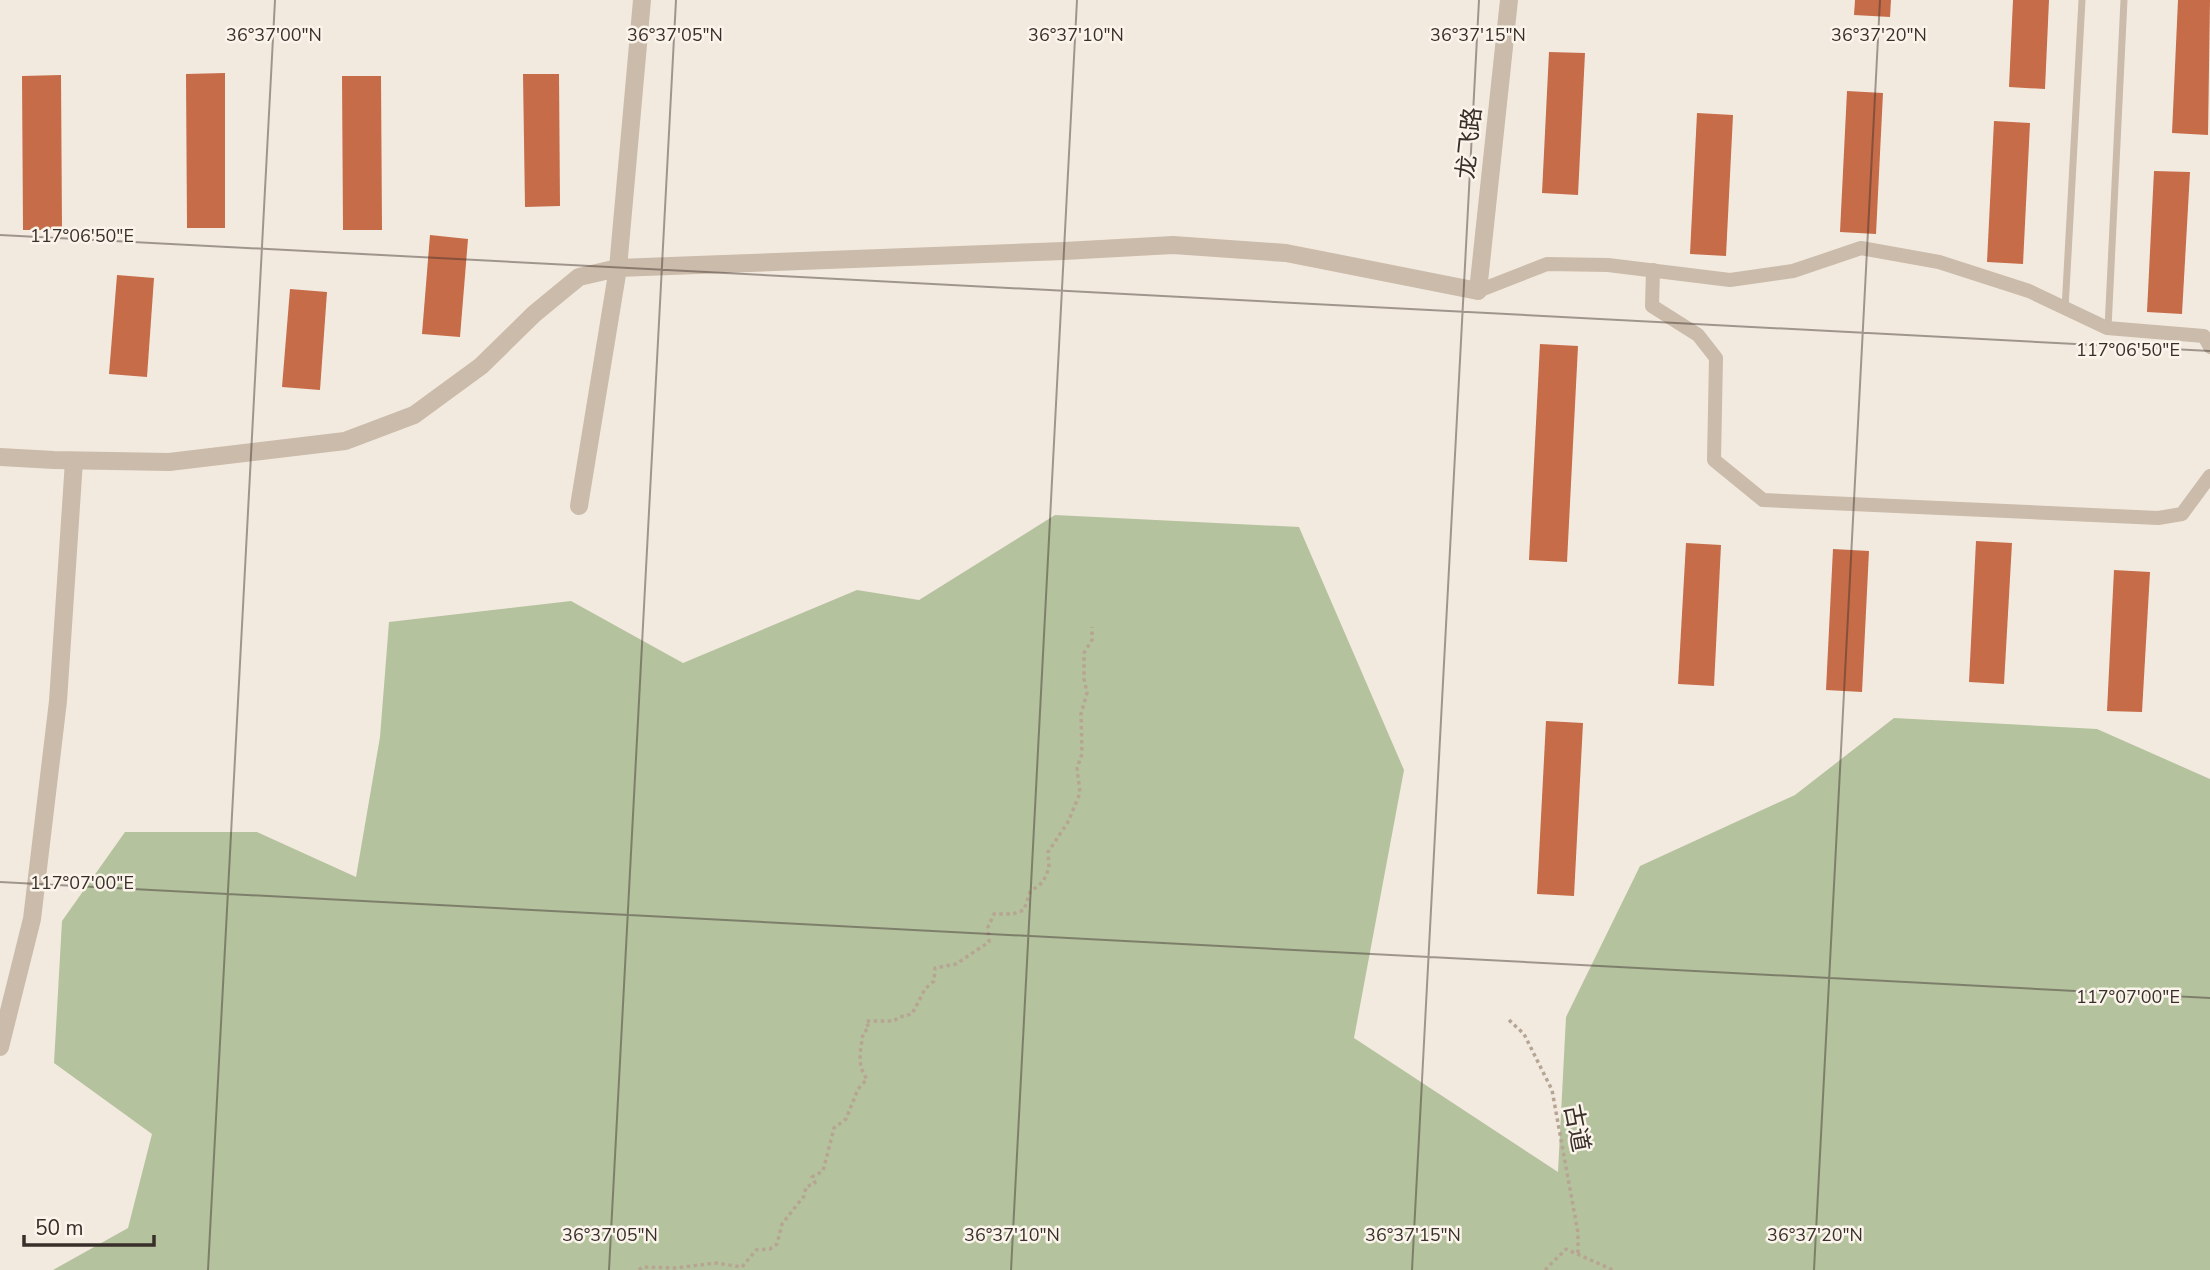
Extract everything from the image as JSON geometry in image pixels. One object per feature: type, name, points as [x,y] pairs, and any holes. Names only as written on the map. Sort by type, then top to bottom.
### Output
[{"type":"street","points":[[579,506],[618,268],[642,0]]},
{"type":"street","name":"龙飞路","points":[[1478,291],[1509,0]]},
{"type":"street","points":[[0,457],[74,461],[169,461],[345,441],[414,415],[481,366],[534,314],[579,277],[618,268],[1173,245],[1286,253],[1478,291],[1547,264],[1608,265],[1730,280],[1793,271],[1861,248],[1939,262],[2029,291],[2108,328],[2204,336],[2210,347]]},
{"type":"street","points":[[1653,270],[1652,306],[1698,335],[1716,358],[1714,460],[1763,500],[2158,519],[2182,514],[2210,476]]},
{"type":"street","points":[[0,1047],[32,919],[58,701],[74,461]]},
{"type":"lane","points":[[2066,309],[2082,0]]},
{"type":"lane","points":[[2108,328],[2124,0]]},
{"type":"path","points":[[639,1270],[716,1263],[742,1267],[756,1250],[770,1249],[776,1244],[782,1224],[804,1196],[806,1187],[815,1183],[812,1177],[823,1171],[834,1128],[846,1119],[858,1089],[867,1079],[859,1064],[863,1032],[869,1028],[866,1021],[894,1021],[912,1014],[925,989],[934,981],[935,968],[956,964],[989,942],[988,927],[994,914],[1013,914],[1024,910],[1030,892],[1043,882],[1049,868],[1048,852],[1068,822],[1080,793],[1077,768],[1082,754],[1082,714],[1087,693],[1084,653],[1092,640],[1091,627]]},
{"type":"path","name":"古道","points":[[1509,1020],[1524,1034],[1552,1090],[1578,1233],[1578,1254]]},
{"type":"path","points":[[1545,1270],[1566,1249],[1613,1270]]},
{"type":"green space","points":[[1055,515],[1299,527],[1404,770],[1354,1038],[1558,1172],[1566,1017],[1640,866],[1795,795],[1894,718],[2097,729],[2210,779],[2210,1270],[53,1270],[128,1228],[152,1134],[54,1063],[62,921],[125,832],[257,832],[356,877],[380,737],[389,622],[571,601],[683,663],[857,590],[919,600]]},
{"type":"building","points":[[1855,0],[1891,0],[1890,17],[1854,15]]},
{"type":"building","points":[[2013,0],[2049,0],[2045,89],[2009,87]]},
{"type":"building","points":[[2178,0],[2210,0],[2208,135],[2172,133]]},
{"type":"building","points":[[1549,52],[1585,53],[1578,195],[1542,193]]},
{"type":"building","points":[[225,73],[225,228],[187,228],[186,74]]},
{"type":"building","points":[[523,74],[559,74],[560,206],[525,207]]},
{"type":"building","points":[[61,75],[62,230],[23,230],[22,76]]},
{"type":"building","points":[[342,76],[381,76],[382,230],[343,230]]},
{"type":"building","points":[[1847,91],[1883,93],[1876,234],[1840,232]]},
{"type":"building","points":[[1697,113],[1733,115],[1726,256],[1690,254]]},
{"type":"building","points":[[1994,121],[2030,123],[2023,264],[1987,262]]},
{"type":"building","points":[[2154,171],[2190,172],[2182,314],[2147,312]]},
{"type":"building","points":[[430,235],[468,239],[460,337],[422,334]]},
{"type":"building","points":[[117,275],[154,278],[147,377],[109,374]]},
{"type":"building","points":[[290,289],[327,292],[320,390],[282,387]]},
{"type":"building","points":[[1540,344],[1578,346],[1567,562],[1529,560]]},
{"type":"building","points":[[1976,541],[2012,543],[2004,684],[1969,682]]},
{"type":"building","points":[[1686,543],[1721,545],[1714,686],[1678,684]]},
{"type":"building","points":[[1833,549],[1869,551],[1862,692],[1826,690]]},
{"type":"building","points":[[2114,570],[2150,572],[2142,712],[2107,711]]},
{"type":"building","points":[[1546,721],[1583,723],[1574,896],[1537,894]]}]
